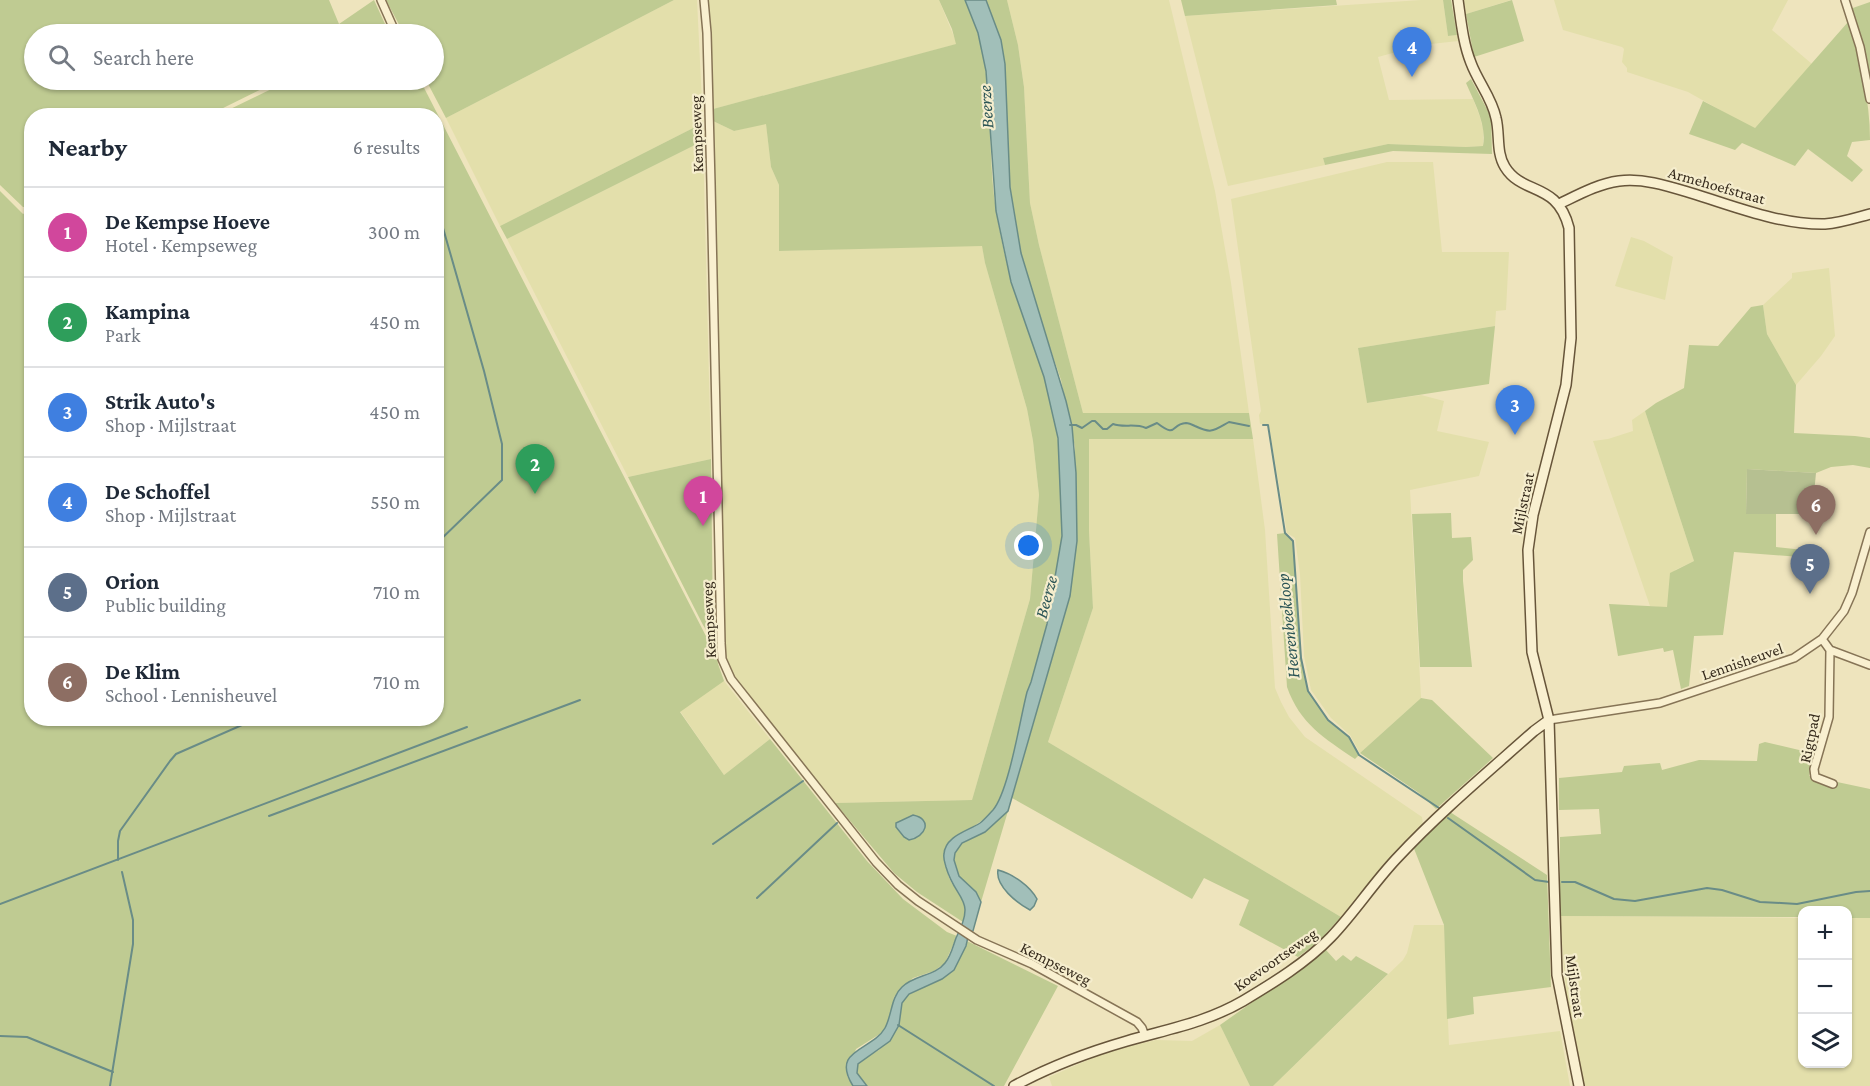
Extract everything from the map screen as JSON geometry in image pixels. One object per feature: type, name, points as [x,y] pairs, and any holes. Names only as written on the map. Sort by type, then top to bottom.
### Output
[{"type":"street","points":[[381,0],[392,24]]},
{"type":"street","name":"Kempseweg","points":[[704,0],[707,33],[722,659],[731,679],[876,862],[907,892],[970,936],[1040,968],[1128,1017],[1142,1028],[1145,1036]]},
{"type":"street","points":[[1458,0],[1467,52],[1497,119],[1501,161],[1516,178],[1546,194],[1559,204]]},
{"type":"street","points":[[1845,0],[1860,47],[1870,99]]},
{"type":"street","name":"Armehoefstraat","points":[[1559,204],[1596,187],[1630,181],[1661,184],[1793,221],[1828,224],[1870,214]]},
{"type":"street","name":"Mijlstraat","points":[[1559,204],[1566,216],[1569,228],[1570,352],[1566,385],[1533,515],[1528,550],[1532,652],[1549,720],[1557,975],[1579,1086]]},
{"type":"street","name":"Lennisheuvel","points":[[1549,720],[1659,702],[1794,658],[1822,639],[1836,623],[1850,600],[1870,532]]},
{"type":"street","points":[[1822,639],[1830,650],[1870,665]]},
{"type":"street","name":"Rigtpad","points":[[1830,650],[1829,717],[1814,769],[1815,777],[1833,784]]},
{"type":"street","name":"Koevoortseweg","points":[[1014,1086],[1089,1054],[1212,1017],[1254,993],[1318,950],[1344,923],[1391,864],[1414,840],[1549,720]]},
{"type":"shaded area","points":[[674,0],[697,0],[703,123],[500,226],[446,118]]},
{"type":"shaded area","points":[[708,0],[939,0],[957,44],[713,109]]},
{"type":"shaded area","points":[[1007,0],[1169,0],[1215,191],[1231,283],[1249,413],[1083,413],[1030,203],[1024,87],[1018,45]]},
{"type":"shaded area","points":[[1443,0],[1448,36],[1457,35],[1458,41],[1422,45],[1378,57],[1389,100],[1473,99],[1483,129],[1483,146],[1388,144],[1323,158],[1325,165],[1228,186],[1185,16]]},
{"type":"shaded area","points":[[1464,0],[1511,0],[1466,14]]},
{"type":"shaded area","points":[[1554,0],[1788,0],[1772,30],[1812,64],[1754,129],[1688,92],[1627,72],[1622,62],[1624,49],[1622,47],[1563,30]]},
{"type":"shaded area","points":[[713,121],[734,131],[766,123],[771,167],[779,185],[779,251],[982,245],[985,263],[1027,409],[1039,495],[1030,599],[972,800],[835,803],[729,669],[726,659],[724,620]]},
{"type":"shaded area","points":[[703,141],[711,459],[628,477],[507,239]]},
{"type":"shaded area","points":[[1387,162],[1433,162],[1442,252],[1509,252],[1506,310],[1496,311],[1495,326],[1358,348],[1367,403],[1421,395],[1444,401],[1437,431],[1489,442],[1479,476],[1410,490],[1421,698],[1360,753],[1350,735],[1331,718],[1311,690],[1304,656],[1300,574],[1295,538],[1287,533],[1269,426],[1260,424],[1261,411],[1231,199]]},
{"type":"shaded area","points":[[1631,237],[1644,241],[1673,257],[1665,300],[1615,286]]},
{"type":"shaded area","points":[[1829,268],[1835,336],[1796,385],[1767,334],[1763,305],[1792,278],[1792,273]]},
{"type":"shaded area","points":[[1645,411],[1694,561],[1675,570],[1667,608],[1650,606],[1593,441],[1633,431],[1632,420]]},
{"type":"shaded area","points":[[1089,438],[1253,439],[1265,530],[1275,688],[1281,702],[1289,717],[1305,737],[1422,817],[1423,825],[1379,870],[1341,917],[1048,742],[1093,608],[1089,531]]},
{"type":"shaded area","points":[[716,652],[724,681],[770,739],[724,775],[680,711]]},
{"type":"shaded area","points":[[1560,916],[1798,918],[1798,1068],[1852,1068],[1852,918],[1870,918],[1870,1086],[1585,1086],[1566,992]]},
{"type":"shaded area","points":[[1414,925],[1444,925],[1449,1045],[1560,1031],[1570,1086],[1273,1086],[1403,960]]},
{"type":"shaded area","points":[[1220,1025],[1250,1086],[1052,1086],[1049,1077],[1118,1049],[1156,1040],[1192,1041]]},
{"type":"green space","points":[[0,0],[329,0],[339,24],[24,24],[24,90],[260,90],[223,108],[24,108],[24,207],[0,185]]},
{"type":"green space","points":[[374,0],[385,24],[339,24]]},
{"type":"green space","points":[[386,0],[674,0],[446,118],[444,108],[441,108],[431,90],[444,90],[444,24],[399,24]]},
{"type":"green space","points":[[939,0],[965,0],[982,51],[989,103],[993,183],[998,221],[1014,292],[1041,367],[1052,406],[1060,455],[1064,505],[1060,556],[1049,613],[1004,787],[999,801],[989,815],[951,839],[947,869],[965,905],[963,922],[917,892],[894,873],[835,803],[972,800],[1030,599],[1039,495],[1033,441],[1027,409],[982,246],[779,251],[779,185],[771,167],[766,124],[734,131],[713,121],[713,109],[956,44]]},
{"type":"green space","points":[[986,0],[1007,0],[1018,45],[1024,87],[1030,203],[1083,413],[1249,413],[1253,439],[1089,439],[1089,531],[1093,608],[1048,742],[1341,917],[1317,943],[1298,957],[1239,925],[1249,900],[1204,878],[1192,899],[1012,798],[1070,596],[1075,447],[1061,380],[1021,253],[1010,187],[1005,64],[1001,40]]},
{"type":"green space","points":[[1181,0],[1336,0],[1337,5],[1185,16]]},
{"type":"green space","points":[[1443,0],[1451,0],[1457,35],[1448,36]]},
{"type":"green space","points":[[1512,0],[1524,41],[1474,57],[1466,14]]},
{"type":"green space","points":[[1870,2],[1870,84],[1850,9]]},
{"type":"green space","points":[[1848,22],[1864,80],[1870,140],[1852,142],[1847,156],[1863,170],[1852,182],[1808,149],[1795,166],[1742,143],[1735,150],[1689,134],[1703,101],[1755,128]]},
{"type":"green space","points":[[1471,79],[1491,117],[1492,154],[1393,151],[1325,165],[1323,158],[1388,144],[1483,146],[1481,121],[1466,83]]},
{"type":"green space","points":[[269,90],[425,90],[434,108],[232,108]]},
{"type":"green space","points":[[703,123],[703,141],[507,239],[500,226]]},
{"type":"green space","points":[[444,127],[709,642],[710,651],[716,652],[724,681],[680,712],[724,775],[770,739],[867,861],[903,899],[947,932],[957,936],[945,963],[934,971],[913,978],[894,997],[890,1019],[883,1032],[856,1049],[847,1076],[853,1086],[0,1086],[0,191],[23,214],[24,726],[444,726]]},
{"type":"green space","points":[[1763,305],[1767,334],[1796,385],[1794,433],[1870,438],[1870,468],[1853,465],[1831,467],[1816,473],[1747,469],[1746,514],[1776,514],[1776,547],[1804,550],[1800,557],[1734,552],[1723,635],[1694,636],[1689,686],[1681,689],[1673,650],[1664,652],[1663,648],[1618,656],[1609,604],[1667,607],[1670,573],[1694,561],[1645,411],[1684,388],[1689,345],[1718,346],[1751,307]]},
{"type":"green space","points":[[1495,326],[1489,384],[1367,403],[1358,348]]},
{"type":"green space","points":[[711,459],[713,628],[706,630],[628,477]]},
{"type":"green space","points":[[1747,469],[1816,473],[1812,514],[1746,514]]},
{"type":"green space","points":[[1451,513],[1452,538],[1471,537],[1473,560],[1463,570],[1463,581],[1472,667],[1420,667],[1412,514]]},
{"type":"green space","points":[[1285,533],[1293,541],[1301,658],[1308,691],[1328,720],[1349,737],[1359,755],[1355,759],[1323,737],[1306,721],[1292,700],[1287,687],[1277,534]]},
{"type":"green space","points":[[1421,698],[1432,700],[1493,758],[1436,809],[1419,793],[1360,753]]},
{"type":"green space","points":[[1765,742],[1816,754],[1809,776],[1870,789],[1870,918],[1852,918],[1852,906],[1798,906],[1798,917],[1560,916],[1560,837],[1601,834],[1599,809],[1559,810],[1559,778],[1622,772],[1624,766],[1660,763],[1662,770],[1699,760],[1757,761],[1759,744]]},
{"type":"green space","points":[[1008,811],[981,902],[976,892],[959,876],[954,860],[955,853],[962,843],[985,832]]},
{"type":"green space","points":[[1450,812],[1547,875],[1551,987],[1473,997],[1474,1014],[1447,1019],[1444,925],[1413,846]]},
{"type":"green space","points":[[967,941],[1058,986],[1004,1086],[867,1086],[857,1073],[858,1064],[879,1050],[899,1025],[902,1003],[909,994],[942,979],[966,946]]},
{"type":"green space","points":[[1326,950],[1336,961],[1343,955],[1351,961],[1356,956],[1388,974],[1273,1086],[1250,1086],[1220,1025]]},
{"type":"water","points":[[965,0],[986,0],[1001,40],[1005,64],[1010,187],[1021,253],[1072,426],[1076,473],[1077,541],[1070,596],[1008,811],[985,832],[962,843],[955,853],[954,860],[959,876],[976,892],[981,902],[973,931],[969,932],[966,946],[954,970],[942,979],[909,994],[902,1003],[899,1025],[890,1041],[858,1064],[857,1073],[867,1086],[853,1086],[847,1074],[846,1065],[850,1057],[879,1036],[885,1028],[898,991],[902,987],[912,980],[936,971],[945,963],[962,925],[965,907],[946,867],[945,848],[953,838],[980,823],[999,801],[1047,624],[1062,536],[1058,438],[1044,377],[1011,282],[996,211],[986,71],[978,33]]},
{"type":"water","points":[[913,815],[923,820],[925,828],[920,835],[909,840],[896,827],[896,823]]},
{"type":"water","points":[[998,870],[1020,881],[1034,894],[1037,899],[1030,910],[1003,888]]},
{"type":"waterway","points":[[444,231],[484,371],[502,444],[502,480],[444,536]]},
{"type":"waterway","name":"Heerenbeekloop","points":[[1070,425],[1082,428],[1095,421],[1103,429],[1107,429],[1113,424],[1146,428],[1157,423],[1171,430],[1186,423],[1209,431],[1229,422],[1249,426]]},
{"type":"waterway","name":"Heerenbeekloop","points":[[1263,425],[1268,425],[1285,533],[1293,541],[1301,658],[1308,691],[1328,720],[1349,737],[1359,755],[1439,808]]},
{"type":"waterway","points":[[269,816],[580,700]]},
{"type":"waterway","points":[[118,860],[120,831],[176,754],[240,726]]},
{"type":"waterway","points":[[0,904],[467,727]]},
{"type":"waterway","points":[[713,844],[803,781]]},
{"type":"waterway","name":"Heerenbeekloop","points":[[1448,818],[1535,880],[1549,882]]},
{"type":"waterway","points":[[757,898],[837,823]]},
{"type":"waterway","points":[[110,1086],[133,944],[133,920],[122,872]]},
{"type":"waterway","name":"Heerenbeekloop","points":[[1562,882],[1575,882],[1614,899],[1635,901],[1707,888],[1722,890],[1760,902],[1797,904],[1870,891]]},
{"type":"waterway","points":[[898,1025],[994,1086]]},
{"type":"waterway","points":[[0,1036],[27,1037],[113,1072]]},
{"type":"place","name":"De Schoffel","points":[[1412,77]]},
{"type":"place","name":"Strik Auto's","points":[[1515,435]]},
{"type":"place","name":"Kampina","points":[[535,494]]},
{"type":"place","name":"De Kempse Hoeve","points":[[703,526]]},
{"type":"place","name":"De Klim","points":[[1816,535]]},
{"type":"place","name":"Orion","points":[[1810,594]]},
{"type":"water label","name":"Beerze","points":[[986,107]]},
{"type":"water label","name":"Beerze","points":[[1046,597]]}]
